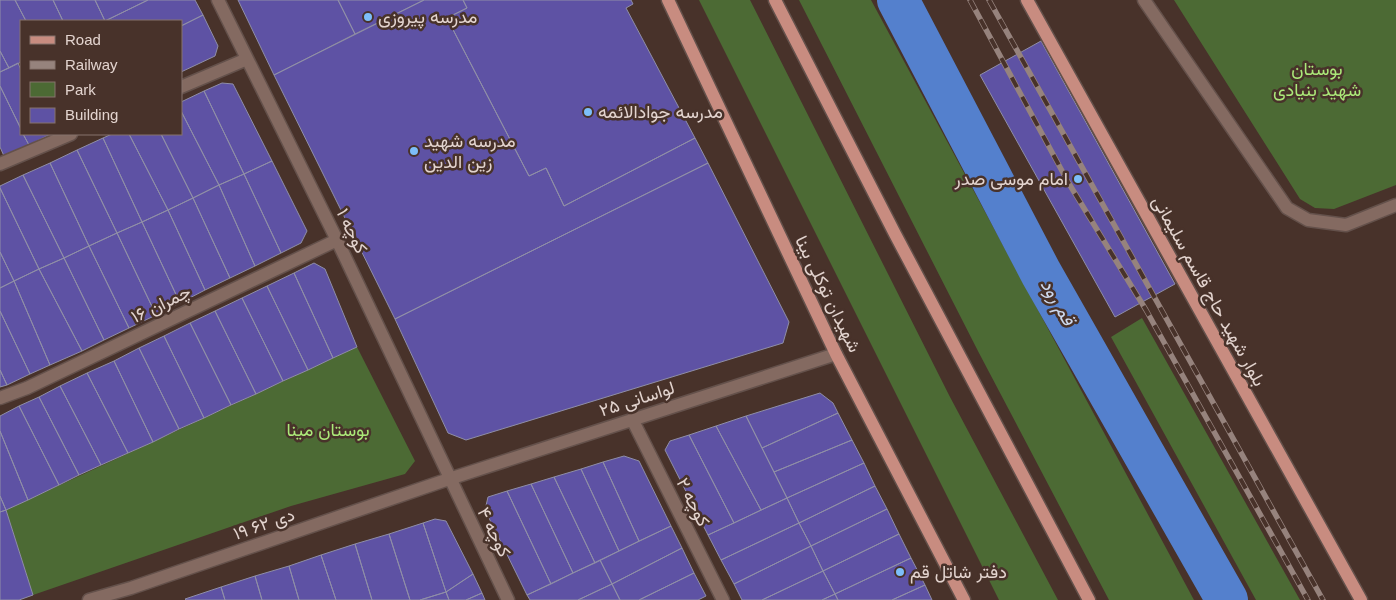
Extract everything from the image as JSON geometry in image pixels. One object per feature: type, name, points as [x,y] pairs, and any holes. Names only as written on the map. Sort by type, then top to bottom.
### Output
[{"type":"main road","name":"شهیدان توکلی بینا","points":[[668,0],[836,354],[964,600]]},
{"type":"main road","points":[[775,0],[904,251],[1089,600]]},
{"type":"main road","name":"بلوار شهید حاج قاسم سلیمانی","points":[[1027,0],[1361,600]]},
{"type":"street","name":"کوچه ۱","points":[[218,0],[337,240],[449,479]]},
{"type":"street","points":[[1144,0],[1286,208],[1308,220],[1346,225],[1396,205]]},
{"type":"street","points":[[182,87],[247,59]]},
{"type":"street","points":[[0,164],[69,135]]},
{"type":"street","name":"چمران ۱۶","points":[[0,398],[27,388],[337,240]]},
{"type":"street","name":"لواسانی ۲۵","points":[[449,479],[836,354]]},
{"type":"street","name":"کوچه ۲","points":[[632,419],[723,600]]},
{"type":"street","name":"۱۹ دی ۶۲","points":[[90,600],[132,594],[449,479]]},
{"type":"street","name":"کوچه ۴","points":[[449,479],[508,600]]},
{"type":"green space","points":[[699,0],[750,0],[950,397],[1058,600],[999,600]]},
{"type":"green space","points":[[799,0],[871,0],[1194,600],[1109,600],[979,353]]},
{"type":"green space","name":"بوستان شهید بنیادی","points":[[1174,0],[1396,0],[1396,185],[1334,209],[1315,208],[1300,199]]},
{"type":"green space","points":[[1142,318],[1300,600],[1256,600],[1111,337]]},
{"type":"green space","name":"بوستان مینا","points":[[357,347],[415,461],[405,474],[291,506],[33,595],[6,510]]},
{"type":"building","points":[[0,0],[15,0],[25,20],[20,20],[20,62],[9,68],[0,51]]},
{"type":"building","points":[[15,0],[53,0],[63,20],[25,20]]},
{"type":"building","points":[[53,0],[95,0],[105,20],[63,20]]},
{"type":"building","points":[[95,0],[148,0],[107,20],[105,20]]},
{"type":"building","points":[[148,0],[195,0],[203,15],[182,26],[182,20],[107,20]]},
{"type":"building","points":[[238,0],[338,0],[355,34],[274,75]]},
{"type":"building","name":"مدرسه پیروزی","points":[[338,0],[424,0],[355,34]]},
{"type":"building","name":"مدرسه شهید زین الدین","points":[[424,0],[463,0],[467,8],[447,18],[529,176],[546,168],[564,206],[695,138],[708,163],[395,319],[274,75]]},
{"type":"building","name":"مدرسه جوادالائمه","points":[[463,0],[631,0],[633,4],[626,8],[695,138],[564,206],[546,168],[529,176],[447,18],[467,8]]},
{"type":"building","points":[[203,15],[218,46],[215,56],[182,72],[182,26]]},
{"type":"building","name":"امام موسی صدر","points":[[1041,41],[1175,284],[1115,317],[980,75]]},
{"type":"building","points":[[0,51],[9,68],[0,72]]},
{"type":"building","points":[[18,63],[20,68],[20,127],[0,86],[0,72]]},
{"type":"building","points":[[222,83],[233,84],[272,161],[244,174],[204,91]]},
{"type":"building","points":[[0,86],[20,127],[20,135],[24,135],[29,145],[4,156],[0,147]]},
{"type":"building","points":[[204,91],[244,174],[219,185],[182,113],[182,102]]},
{"type":"building","points":[[182,113],[219,185],[193,198],[162,135],[182,135]]},
{"type":"building","points":[[24,135],[49,135],[29,145]]},
{"type":"building","points":[[110,135],[130,135],[168,210],[142,222],[103,138]]},
{"type":"building","points":[[130,135],[162,135],[193,198],[168,210]]},
{"type":"building","points":[[103,138],[142,222],[117,233],[77,150]]},
{"type":"building","points":[[77,150],[117,233],[89,246],[50,163]]},
{"type":"building","points":[[272,161],[307,231],[301,243],[281,253],[244,174]]},
{"type":"building","points":[[50,163],[89,246],[64,258],[23,175]]},
{"type":"building","points":[[708,163],[789,322],[783,343],[466,440],[448,433],[395,319]]},
{"type":"building","points":[[244,174],[281,253],[255,266],[219,185]]},
{"type":"building","points":[[23,175],[64,258],[39,269],[0,188],[0,186]]},
{"type":"building","points":[[219,185],[255,266],[230,278],[193,198]]},
{"type":"building","points":[[0,188],[39,269],[14,281],[0,252]]},
{"type":"building","points":[[193,198],[230,278],[205,290],[168,210]]},
{"type":"building","points":[[168,210],[205,290],[180,303],[142,222]]},
{"type":"building","points":[[142,222],[180,303],[156,315],[117,233]]},
{"type":"building","points":[[117,233],[156,315],[129,328],[89,246]]},
{"type":"building","points":[[89,246],[129,328],[104,340],[64,258]]},
{"type":"building","points":[[0,252],[14,281],[0,288]]},
{"type":"building","points":[[64,258],[104,340],[82,351],[39,269]]},
{"type":"building","points":[[314,263],[325,269],[357,347],[333,358],[294,273]]},
{"type":"building","points":[[39,269],[82,351],[50,365],[14,281]]},
{"type":"building","points":[[294,273],[333,358],[308,370],[267,286]]},
{"type":"building","points":[[14,281],[50,365],[30,374],[0,311],[0,288]]},
{"type":"building","points":[[267,286],[308,370],[283,381],[242,298]]},
{"type":"building","points":[[242,298],[283,381],[256,394],[215,311]]},
{"type":"building","points":[[0,311],[30,374],[7,385],[0,370]]},
{"type":"building","points":[[215,311],[256,394],[231,405],[190,323]]},
{"type":"building","points":[[190,323],[231,405],[204,418],[164,336]]},
{"type":"building","points":[[164,336],[204,418],[179,429],[139,348]]},
{"type":"building","points":[[139,348],[179,429],[153,442],[114,361]]},
{"type":"building","points":[[114,361],[153,442],[128,453],[87,373]]},
{"type":"building","points":[[0,370],[7,385],[0,387]]},
{"type":"building","points":[[87,373],[128,453],[101,465],[60,386]]},
{"type":"building","points":[[60,386],[101,465],[79,475],[39,397]]},
{"type":"building","points":[[820,393],[833,403],[838,413],[762,448],[746,416]]},
{"type":"building","points":[[39,397],[79,475],[59,485],[19,406]]},
{"type":"building","points":[[19,406],[59,485],[28,500],[0,431],[0,416]]},
{"type":"building","points":[[838,413],[852,440],[774,472],[762,448]]},
{"type":"building","points":[[746,416],[787,498],[761,510],[716,426]]},
{"type":"building","points":[[716,426],[761,510],[734,523],[689,435]]},
{"type":"building","points":[[0,431],[28,500],[6,510],[0,496]]},
{"type":"building","points":[[689,435],[734,523],[708,535],[665,450],[670,441]]},
{"type":"building","points":[[852,440],[864,463],[787,498],[774,472]]},
{"type":"building","points":[[624,456],[639,461],[671,526],[639,541],[603,462]]},
{"type":"building","points":[[603,462],[639,541],[619,551],[581,469]]},
{"type":"building","points":[[864,463],[875,486],[799,523],[787,498]]},
{"type":"building","points":[[581,469],[619,551],[595,563],[554,477]]},
{"type":"building","points":[[554,477],[595,563],[573,573],[531,484]]},
{"type":"building","points":[[531,484],[573,573],[551,584],[507,491]]},
{"type":"building","points":[[875,486],[887,509],[811,546],[799,523]]},
{"type":"building","points":[[507,491],[551,584],[527,595],[485,510],[488,497]]},
{"type":"building","points":[[0,496],[6,510],[0,512]]},
{"type":"building","points":[[787,498],[799,523],[721,560],[708,535]]},
{"type":"building","points":[[887,509],[899,534],[823,571],[811,546]]},
{"type":"building","points":[[6,510],[33,595],[19,600],[0,600],[0,512]]},
{"type":"building","points":[[435,519],[446,521],[473,574],[446,592],[423,523]]},
{"type":"building","points":[[423,523],[446,592],[420,600],[410,600],[389,534]]},
{"type":"building","points":[[799,523],[811,546],[734,584],[721,560]]},
{"type":"building","points":[[671,526],[682,548],[612,584],[600,560]]},
{"type":"building","points":[[389,534],[410,600],[372,600],[355,544]]},
{"type":"building","points":[[899,534],[911,558],[835,594],[823,571]]},
{"type":"building","points":[[355,544],[372,600],[336,600],[321,555]]},
{"type":"building","points":[[811,546],[823,571],[762,600],[742,600],[734,584]]},
{"type":"building","points":[[682,548],[694,573],[639,600],[620,600],[612,584]]},
{"type":"building","points":[[321,555],[336,600],[299,600],[289,566]]},
{"type":"building","name":"دفتر شاتل قم","points":[[911,558],[925,585],[892,600],[838,600],[835,594]]},
{"type":"building","points":[[600,560],[612,584],[578,600],[530,600],[527,595]]},
{"type":"building","points":[[289,566],[299,600],[262,600],[255,576]]},
{"type":"building","points":[[823,571],[835,594],[822,600],[762,600]]},
{"type":"building","points":[[694,573],[706,596],[698,600],[639,600]]},
{"type":"building","points":[[473,574],[482,593],[466,600],[449,600],[446,592]]},
{"type":"building","points":[[255,576],[262,600],[225,600],[221,587]]},
{"type":"building","points":[[612,584],[620,600],[578,600]]},
{"type":"building","points":[[925,585],[932,600],[892,600]]},
{"type":"building","points":[[221,587],[225,600],[185,599]]},
{"type":"building","points":[[446,592],[449,600],[420,600]]},
{"type":"building","points":[[482,593],[485,600],[466,600]]},
{"type":"building","points":[[835,594],[838,600],[822,600]]},
{"type":"waterway","name":"قم رود","points":[[898,0],[1041,273],[1227,600]]},
{"type":"railway","points":[[970,0],[1068,182],[1146,310],[1308,600]]},
{"type":"railway","points":[[989,0],[1323,600]]},
{"type":"place","name":"مدرسه پیروزی","points":[[368,17]]},
{"type":"place","name":"مدرسه جوادالائمه","points":[[588,112]]},
{"type":"place","name":"مدرسه شهید زین الدین","points":[[414,151]]},
{"type":"place","name":"امام موسی صدر","points":[[1078,179]]},
{"type":"place","name":"دفتر شاتل قم","points":[[900,572]]}]
